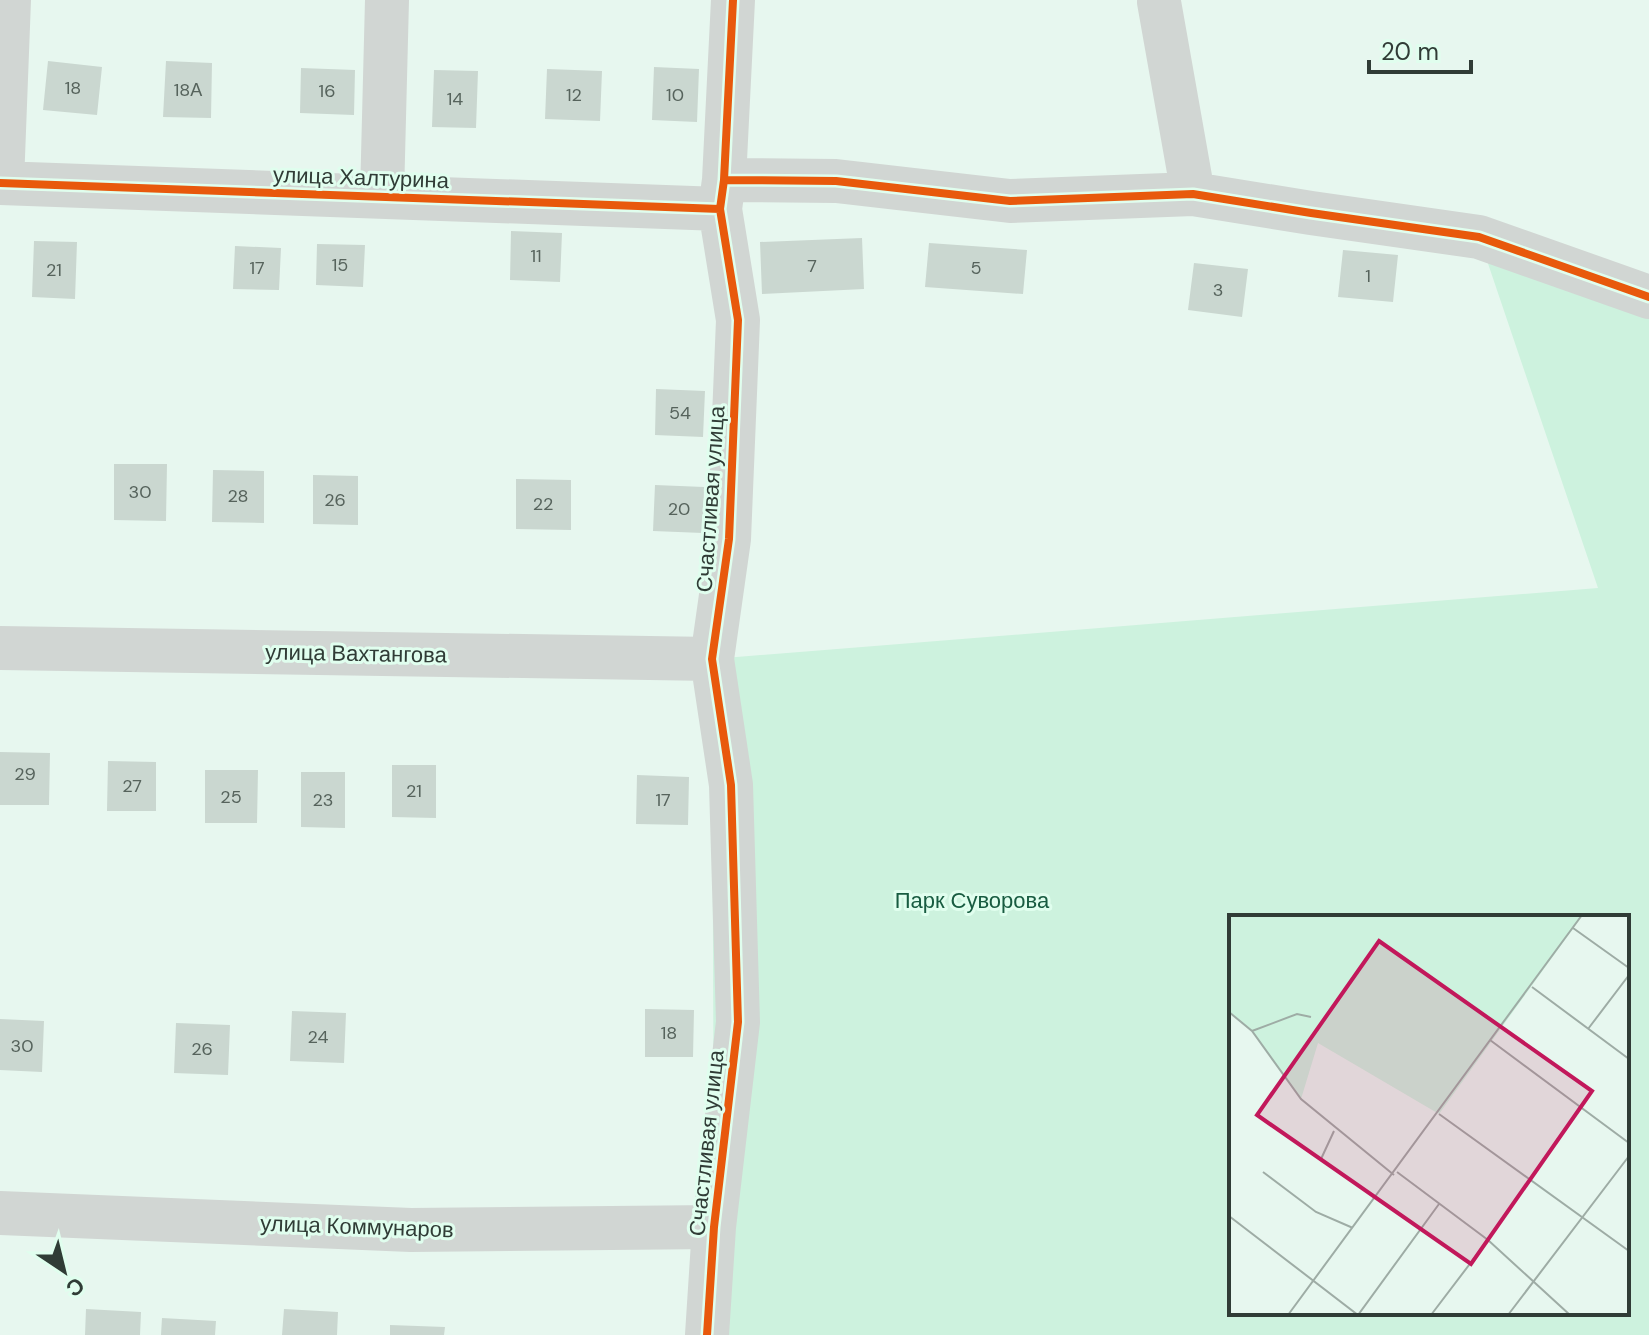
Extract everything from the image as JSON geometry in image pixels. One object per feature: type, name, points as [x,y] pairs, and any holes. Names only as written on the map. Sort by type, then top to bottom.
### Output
[{"type":"street","points":[[1,183],[9,0]]},
{"type":"street","points":[[382,196],[387,0]]},
{"type":"street","name":"Счастливая улица","points":[[707,1335],[714,1227],[738,1022],[731,785],[712,659],[729,539],[738,320],[722,195],[733,0]]},
{"type":"street","points":[[1159,2],[1193,194]]},
{"type":"street","name":"улица Халтурина","points":[[1,183],[382,196],[722,195],[836,181],[1010,201],[1193,194],[1479,237],[1649,297]]},
{"type":"street","name":"улица Вахтангова","points":[[0,648],[712,659]]},
{"type":"street","name":"улица Коммунаров","points":[[0,1213],[411,1230],[714,1227]]},
{"type":"green space","name":"Парк Суворова","points":[[1479,237],[1649,297],[1649,1335],[711,1335],[714,1227],[712,659],[1598,588]]},
{"type":"building","points":[[48,61],[102,67],[97,115],[43,110]]},
{"type":"building","points":[[166,61],[212,63],[211,118],[163,117]]},
{"type":"building","points":[[654,67],[699,69],[697,122],[652,120]]},
{"type":"building","points":[[301,68],[355,70],[354,115],[300,113]]},
{"type":"building","points":[[547,69],[602,71],[600,121],[545,119]]},
{"type":"building","points":[[434,70],[478,71],[476,128],[432,127]]},
{"type":"building","points":[[511,231],[562,233],[560,282],[510,280]]},
{"type":"building","points":[[862,238],[864,289],[762,294],[760,242]]},
{"type":"building","points":[[34,241],[77,242],[75,299],[32,297]]},
{"type":"building","points":[[929,243],[1027,250],[1023,294],[925,287]]},
{"type":"building","points":[[317,244],[365,245],[363,287],[316,285]]},
{"type":"building","points":[[235,246],[281,248],[279,290],[233,289]]},
{"type":"building","points":[[1343,250],[1398,255],[1393,302],[1338,297]]},
{"type":"building","points":[[1194,263],[1248,269],[1242,317],[1188,310]]},
{"type":"building","points":[[656,389],[705,391],[703,437],[655,435]]},
{"type":"building","points":[[114,464],[167,464],[166,521],[114,520]]},
{"type":"building","points":[[213,470],[264,471],[264,523],[212,522]]},
{"type":"building","points":[[313,475],[358,476],[358,525],[313,524]]},
{"type":"building","points":[[516,479],[571,480],[571,530],[516,529]]},
{"type":"building","points":[[655,485],[704,487],[703,533],[653,531]]},
{"type":"building","points":[[0,752],[50,753],[49,805],[0,805]]},
{"type":"building","points":[[108,761],[156,762],[156,811],[107,811]]},
{"type":"building","points":[[392,765],[436,765],[436,818],[392,817]]},
{"type":"building","points":[[205,770],[258,770],[257,823],[205,823]]},
{"type":"building","points":[[301,772],[345,772],[345,828],[301,827]]},
{"type":"building","points":[[637,775],[689,777],[688,825],[636,824]]},
{"type":"building","points":[[645,1009],[694,1010],[693,1057],[645,1057]]},
{"type":"building","points":[[292,1011],[346,1013],[344,1063],[290,1061]]},
{"type":"building","points":[[0,1019],[44,1021],[42,1072],[0,1070]]},
{"type":"building","points":[[176,1023],[230,1025],[228,1075],[174,1073]]},
{"type":"building","points":[[86,1309],[141,1312],[140,1335],[85,1335]]},
{"type":"building","points":[[284,1309],[338,1312],[337,1335],[282,1335]]},
{"type":"building","points":[[162,1318],[216,1321],[215,1335],[161,1335]]},
{"type":"building","points":[[390,1325],[445,1327],[444,1335],[390,1335]]},
{"type":"cycle path","points":[[707,1335],[714,1227],[738,1022],[731,785],[712,659],[729,539],[738,320],[720,209],[733,0]]},
{"type":"cycle path","points":[[724,180],[836,181],[1010,201],[1193,194],[1479,237],[1649,297]]},
{"type":"cycle path","points":[[0,183],[720,209]]}]
